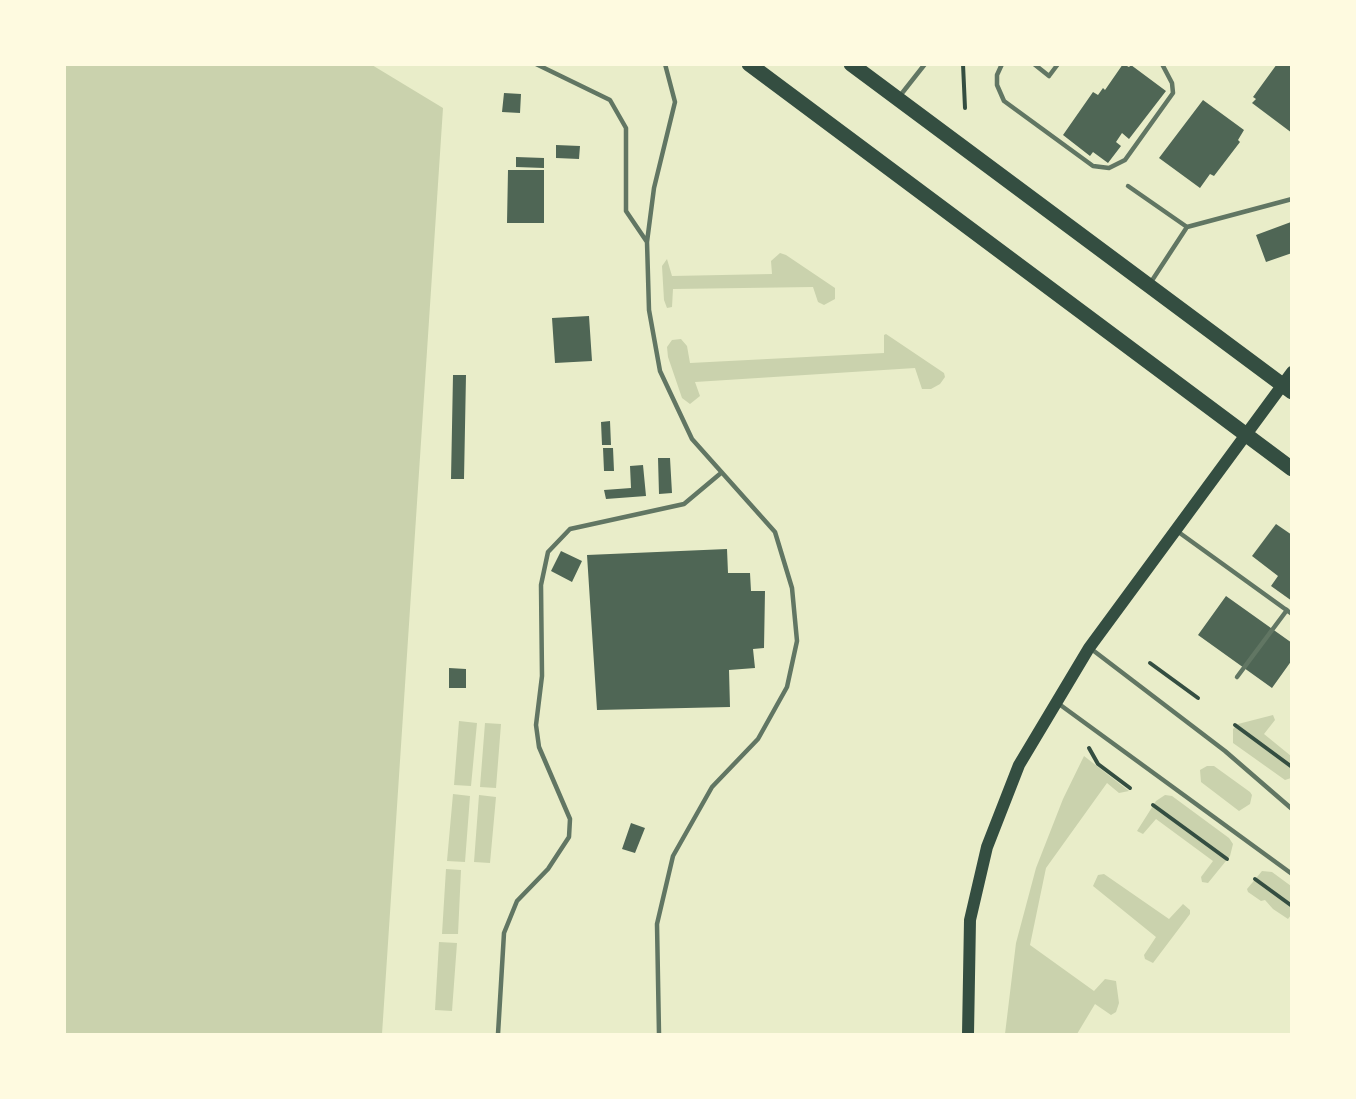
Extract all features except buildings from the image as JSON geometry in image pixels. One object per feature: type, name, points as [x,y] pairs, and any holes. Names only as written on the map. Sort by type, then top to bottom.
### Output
[{"type":"main road","points":[[749,64],[1292,469]]},
{"type":"main road","points":[[851,64],[1287,389]]},
{"type":"main road","points":[[968,1035],[970,920],[987,847],[1018,765],[1089,648],[1245,434],[1287,389],[1292,372]]},
{"type":"lane","points":[[536,64],[610,99],[626,128],[626,211],[647,242]]},
{"type":"lane","points":[[659,1035],[657,924],[673,856],[711,788],[758,739],[787,687],[797,641],[792,588],[775,532],[692,439],[660,371],[649,310],[647,242],[654,188],[675,102],[665,64]]},
{"type":"lane","points":[[898,99],[924,64]]},
{"type":"lane","points":[[1002,64],[997,75],[997,85],[1004,101],[1093,166],[1109,168],[1125,160],[1173,93],[1172,83],[1162,64]]},
{"type":"lane","points":[[1034,64],[1050,76],[1058,64]]},
{"type":"lane","points":[[1128,186],[1187,226]]},
{"type":"lane","points":[[1149,286],[1187,226],[1292,199]]},
{"type":"lane","points":[[498,1035],[504,933],[517,901],[548,869],[569,837],[570,819],[539,747],[536,724],[542,676],[541,585],[548,552],[570,529],[684,504],[721,473]]},
{"type":"lane","points":[[1175,529],[1289,612],[1237,677]]},
{"type":"lane","points":[[1089,648],[1225,751],[1292,809]]},
{"type":"lane","points":[[1056,702],[1292,874]]},
{"type":"path","points":[[963,64],[965,108]]},
{"type":"path","points":[[1150,663],[1198,698]]},
{"type":"path","points":[[1235,725],[1292,767]]},
{"type":"path","points":[[1089,748],[1098,764],[1130,788]]},
{"type":"path","points":[[1153,805],[1227,860]]},
{"type":"path","points":[[1255,879],[1292,906]]},
{"type":"path","points":[[1266,888],[1271,881]]},
{"type":"green space","points":[[64,65],[372,65],[443,108],[382,1034],[65,1034]]},
{"type":"green space","points":[[780,253],[835,288],[835,299],[824,305],[818,302],[813,287],[673,289],[672,307],[667,308],[664,300],[662,266],[667,259],[672,276],[772,274],[771,261]]},
{"type":"green space","points":[[886,334],[944,373],[945,377],[940,384],[931,389],[922,389],[915,368],[695,382],[700,396],[690,404],[682,398],[668,357],[667,347],[672,340],[681,339],[687,346],[690,363],[884,353],[884,335]]},
{"type":"green space","points":[[1273,715],[1275,720],[1264,734],[1291,756],[1291,778],[1285,780],[1233,743],[1233,729],[1238,724]]},
{"type":"green space","points":[[459,721],[477,723],[471,786],[454,785]]},
{"type":"green space","points":[[485,723],[501,724],[496,788],[480,787]]},
{"type":"green space","points":[[1084,756],[1129,791],[1119,793],[1107,783],[1046,868],[1030,945],[1094,991],[1105,979],[1116,981],[1119,1003],[1116,1012],[1111,1015],[1095,1004],[1077,1034],[1005,1034],[1016,943],[1036,868],[1063,799]]},
{"type":"green space","points":[[1207,766],[1214,766],[1250,792],[1252,795],[1250,804],[1239,811],[1201,782],[1200,770]]},
{"type":"green space","points":[[453,794],[470,796],[465,862],[447,861]]},
{"type":"green space","points":[[479,795],[496,797],[490,863],[474,862]]},
{"type":"green space","points":[[1165,795],[1172,796],[1229,838],[1233,844],[1230,856],[1208,883],[1202,882],[1201,877],[1213,861],[1156,819],[1143,834],[1137,831],[1156,801]]},
{"type":"green space","points":[[446,869],[461,870],[458,934],[442,934]]},
{"type":"green space","points":[[1262,871],[1272,872],[1291,886],[1291,915],[1288,919],[1273,909],[1265,900],[1261,901],[1248,892],[1247,889]]},
{"type":"green space","points":[[1104,874],[1169,919],[1183,904],[1190,910],[1190,914],[1153,963],[1145,959],[1144,955],[1156,937],[1093,886],[1098,875]]},
{"type":"green space","points":[[439,942],[457,943],[452,1011],[435,1010]]}]
